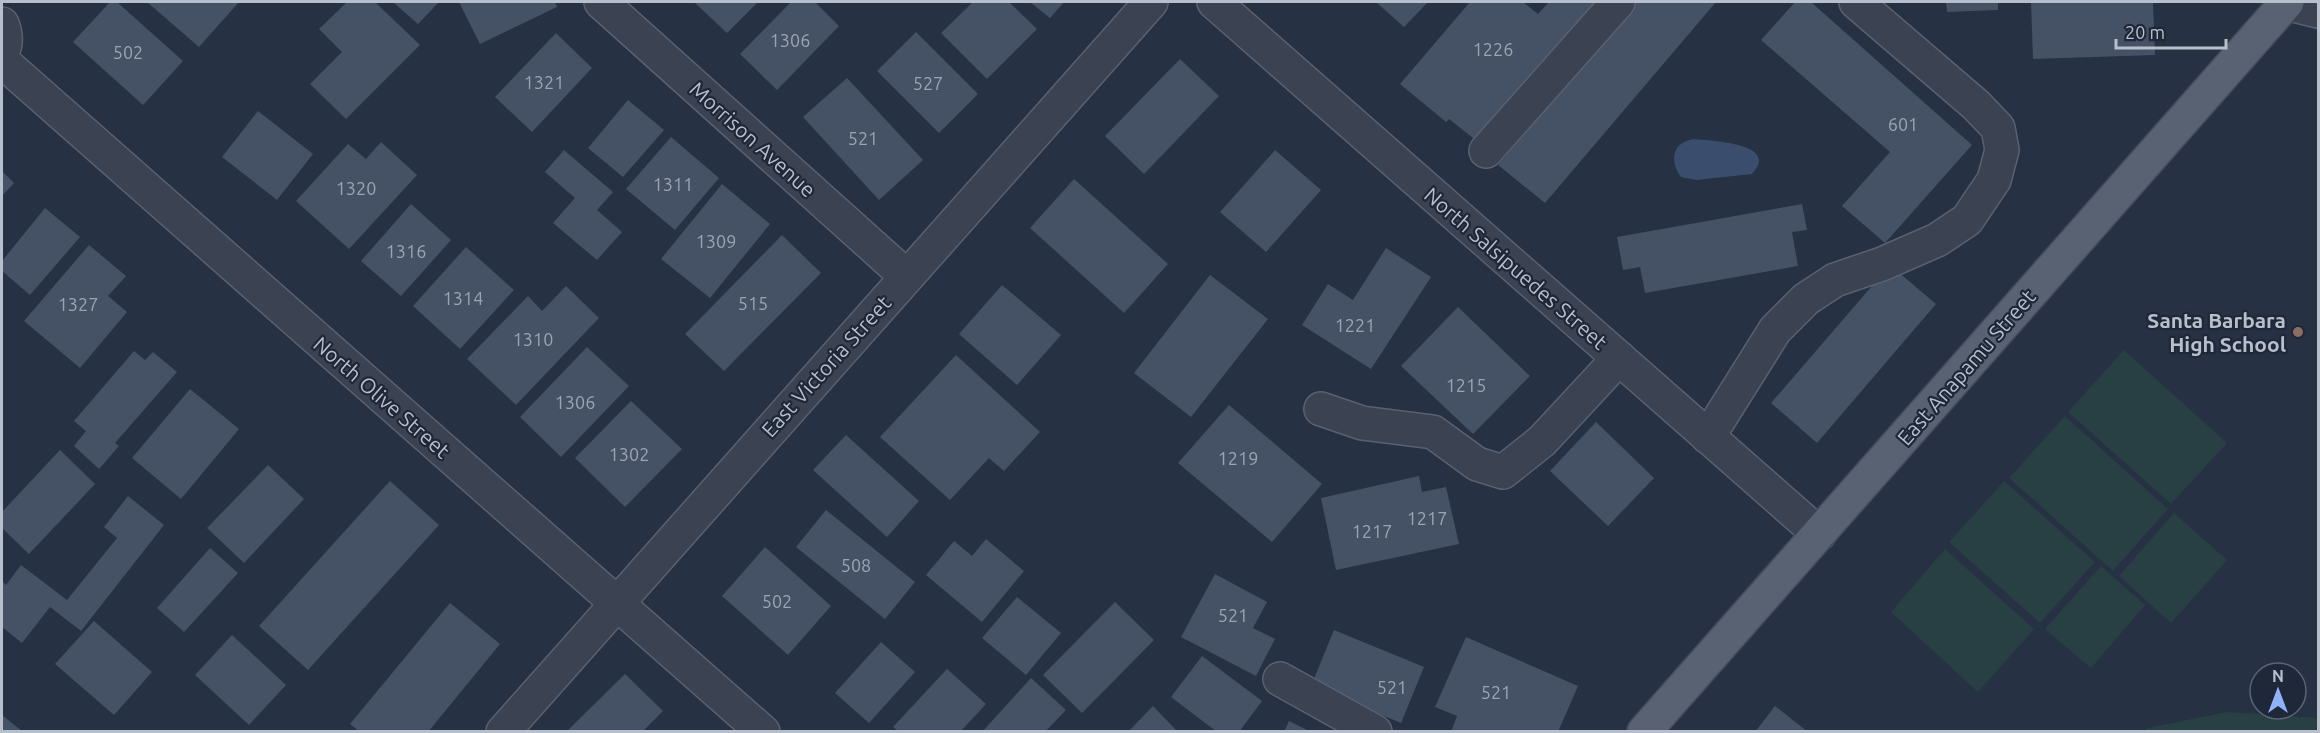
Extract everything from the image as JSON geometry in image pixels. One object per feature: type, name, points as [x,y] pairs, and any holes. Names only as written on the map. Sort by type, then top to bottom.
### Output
[{"type":"main road","name":"East Anapamu Street","points":[[1644,732],[2286,2]]},
{"type":"street","points":[[2,13],[12,2]]},
{"type":"street","name":"Morrison Avenue","points":[[601,2],[906,276]]},
{"type":"street","name":"East Victoria Street","points":[[503,732],[1151,2]]},
{"type":"street","name":"North Salsipuedes Street","points":[[1214,2],[1819,534]]},
{"type":"street","points":[[1486,151],[1618,2]]},
{"type":"street","points":[[1708,436],[1775,330],[1806,299],[1835,280],[1882,264],[1937,240],[1967,220],[1994,180],[2002,150],[1998,128],[1976,105],[1856,2]]},
{"type":"street","points":[[2286,2],[2319,10]]},
{"type":"street","points":[[2,24],[5,42],[2,53]]},
{"type":"street","name":"North Olive Street","points":[[2,61],[763,732]]},
{"type":"street","points":[[1321,409],[1362,423],[1433,432],[1477,464],[1503,472],[1542,441],[1619,358]]},
{"type":"street","points":[[1280,679],[1375,732]]},
{"type":"green space","points":[[2124,350],[2227,443],[2171,504],[2068,412]]},
{"type":"green space","points":[[2065,416],[2168,509],[2113,571],[2009,478]]},
{"type":"green space","points":[[2004,481],[2095,562],[2040,623],[1949,542]]},
{"type":"green space","points":[[2174,513],[2227,560],[2171,623],[2119,576]]},
{"type":"green space","points":[[1945,549],[2034,629],[1978,692],[1891,612]]},
{"type":"green space","points":[[2101,566],[2145,605],[2091,668],[2045,629]]},
{"type":"green space","points":[[2226,712],[2248,713],[2248,721],[2308,721],[2308,717],[2318,718],[2318,731],[2143,731],[2148,728]]},
{"type":"water","points":[[1694,139],[1741,146],[1758,156],[1759,164],[1752,174],[1696,180],[1681,177],[1675,165],[1675,153],[1681,144]]},
{"type":"building","points":[[110,2],[117,2],[183,61],[143,105],[73,42]]},
{"type":"building","points":[[147,2],[239,2],[199,47]]},
{"type":"building","points":[[347,2],[375,2],[420,45],[346,119],[310,84],[342,52],[319,29]]},
{"type":"building","points":[[393,2],[439,2],[418,24]]},
{"type":"building","points":[[459,2],[555,2],[557,7],[480,44]]},
{"type":"building","points":[[694,2],[758,2],[727,33]]},
{"type":"building","points":[[791,2],[815,2],[839,26],[777,90],[740,54]]},
{"type":"building","points":[[973,2],[1009,2],[1037,29],[987,79],[941,33]]},
{"type":"building","points":[[1030,2],[1064,2],[1050,18]]},
{"type":"building","points":[[1376,2],[1428,2],[1404,27]]},
{"type":"building","points":[[1470,2],[1523,2],[1538,14],[1549,2],[1597,2],[1478,142],[1449,119],[1446,122],[1400,84]]},
{"type":"building","points":[[1637,2],[1716,2],[1545,203],[1498,165]]},
{"type":"building","points":[[1795,2],[1811,2],[1972,145],[1885,243],[1842,206],[1890,152],[1761,40]]},
{"type":"building","points":[[1946,2],[1998,2],[1998,10],[1947,12]]},
{"type":"building","points":[[2031,2],[2153,2],[2155,55],[2033,59]]},
{"type":"building","points":[[916,32],[978,94],[939,133],[877,71]]},
{"type":"building","points":[[556,33],[592,68],[532,132],[495,97]]},
{"type":"building","points":[[1180,59],[1219,96],[1144,174],[1105,136]]},
{"type":"building","points":[[847,78],[923,160],[879,200],[803,117]]},
{"type":"building","points":[[628,100],[664,130],[623,177],[588,148]]},
{"type":"building","points":[[258,111],[313,154],[277,200],[222,157]]},
{"type":"building","points":[[671,137],[719,178],[675,230],[626,189]]},
{"type":"building","points":[[381,142],[417,175],[349,249],[296,201],[348,144],[366,159]]},
{"type":"building","points":[[564,150],[613,192],[597,210],[622,232],[597,260],[553,223],[575,198],[545,172]]},
{"type":"building","points":[[1275,150],[1321,190],[1266,252],[1220,212]]},
{"type":"building","points":[[2,171],[14,183],[2,196]]},
{"type":"building","points":[[1074,179],[1168,264],[1124,313],[1030,228]]},
{"type":"building","points":[[722,184],[770,224],[710,298],[661,259]]},
{"type":"building","points":[[411,204],[451,240],[401,296],[361,261]]},
{"type":"building","points":[[1802,204],[1807,230],[1792,232],[1798,266],[1645,293],[1640,267],[1623,270],[1617,237]]},
{"type":"building","points":[[45,208],[80,237],[30,295],[2,271],[2,261]]},
{"type":"building","points":[[782,235],[821,273],[724,371],[685,334]]},
{"type":"building","points":[[89,245],[126,276],[108,296],[127,312],[80,368],[24,321]]},
{"type":"building","points":[[466,247],[514,290],[460,349],[413,306]]},
{"type":"building","points":[[1386,248],[1431,277],[1371,369],[1302,325],[1328,284],[1353,300]]},
{"type":"building","points":[[1890,265],[1936,304],[1817,443],[1771,403]]},
{"type":"building","points":[[1210,275],[1268,319],[1191,417],[1134,373]]},
{"type":"building","points":[[1002,285],[1061,335],[1017,385],[959,334]]},
{"type":"building","points":[[566,286],[599,318],[516,405],[467,359],[528,296],[542,311]]},
{"type":"building","points":[[1458,307],[1530,376],[1473,434],[1401,366]]},
{"type":"building","points":[[587,347],[629,386],[561,457],[520,417]]},
{"type":"building","points":[[134,351],[145,360],[153,352],[177,372],[115,443],[119,446],[99,469],[74,446],[86,431],[74,421]]},
{"type":"building","points":[[956,355],[1040,432],[1004,471],[989,458],[950,500],[880,437]]},
{"type":"building","points":[[190,389],[239,429],[181,499],[132,458]]},
{"type":"building","points":[[631,401],[682,449],[625,507],[575,458]]},
{"type":"building","points":[[1229,405],[1322,484],[1272,542],[1178,463]]},
{"type":"building","points":[[1596,422],[1654,478],[1608,526],[1550,471]]},
{"type":"building","points":[[846,435],[919,501],[887,537],[813,470]]},
{"type":"building","points":[[60,450],[95,484],[29,554],[2,528],[2,512]]},
{"type":"building","points":[[268,465],[304,499],[244,563],[207,528]]},
{"type":"building","points":[[1419,476],[1422,492],[1446,487],[1459,544],[1336,570],[1321,498]]},
{"type":"building","points":[[390,481],[439,525],[308,670],[259,626]]},
{"type":"building","points":[[128,496],[164,525],[81,631],[50,607],[22,643],[2,627],[2,581],[6,585],[21,565],[67,600],[117,538],[104,527]]},
{"type":"building","points":[[826,510],[915,582],[885,619],[796,547]]},
{"type":"building","points":[[986,539],[1024,571],[982,622],[926,575],[954,541],[972,556]]},
{"type":"building","points":[[765,547],[831,606],[788,655],[722,596]]},
{"type":"building","points":[[210,548],[238,573],[184,632],[157,608]]},
{"type":"building","points":[[1215,574],[1267,602],[1253,628],[1275,639],[1256,676],[1181,637]]},
{"type":"building","points":[[1017,597],[1061,633],[1026,675],[982,638]]},
{"type":"building","points":[[1115,602],[1154,640],[1082,713],[1043,675]]},
{"type":"building","points":[[450,603],[500,644],[428,732],[360,732],[350,724]]},
{"type":"building","points":[[94,621],[152,672],[114,715],[55,664]]},
{"type":"building","points":[[1334,630],[1424,667],[1401,723],[1311,686]]},
{"type":"building","points":[[232,635],[286,685],[249,725],[195,675]]},
{"type":"building","points":[[1466,637],[1578,686],[1558,732],[1451,732],[1457,716],[1435,707]]},
{"type":"building","points":[[881,642],[915,672],[869,723],[835,693]]},
{"type":"building","points":[[1202,656],[1262,701],[1239,732],[1217,732],[1171,697]]},
{"type":"building","points":[[947,669],[986,704],[960,732],[899,732],[893,727]]},
{"type":"building","points":[[625,674],[663,711],[642,732],[566,732]]},
{"type":"building","points":[[1031,678],[1066,710],[1045,732],[982,732]]},
{"type":"building","points":[[1153,706],[1178,732],[1128,732]]},
{"type":"building","points":[[1775,706],[1808,732],[1755,732]]},
{"type":"building","points":[[2,715],[23,732],[2,732]]},
{"type":"building","points":[[1289,721],[1311,732],[1284,732]]},
{"type":"place","name":"Santa Barbara High School","points":[[2298,332]]}]
